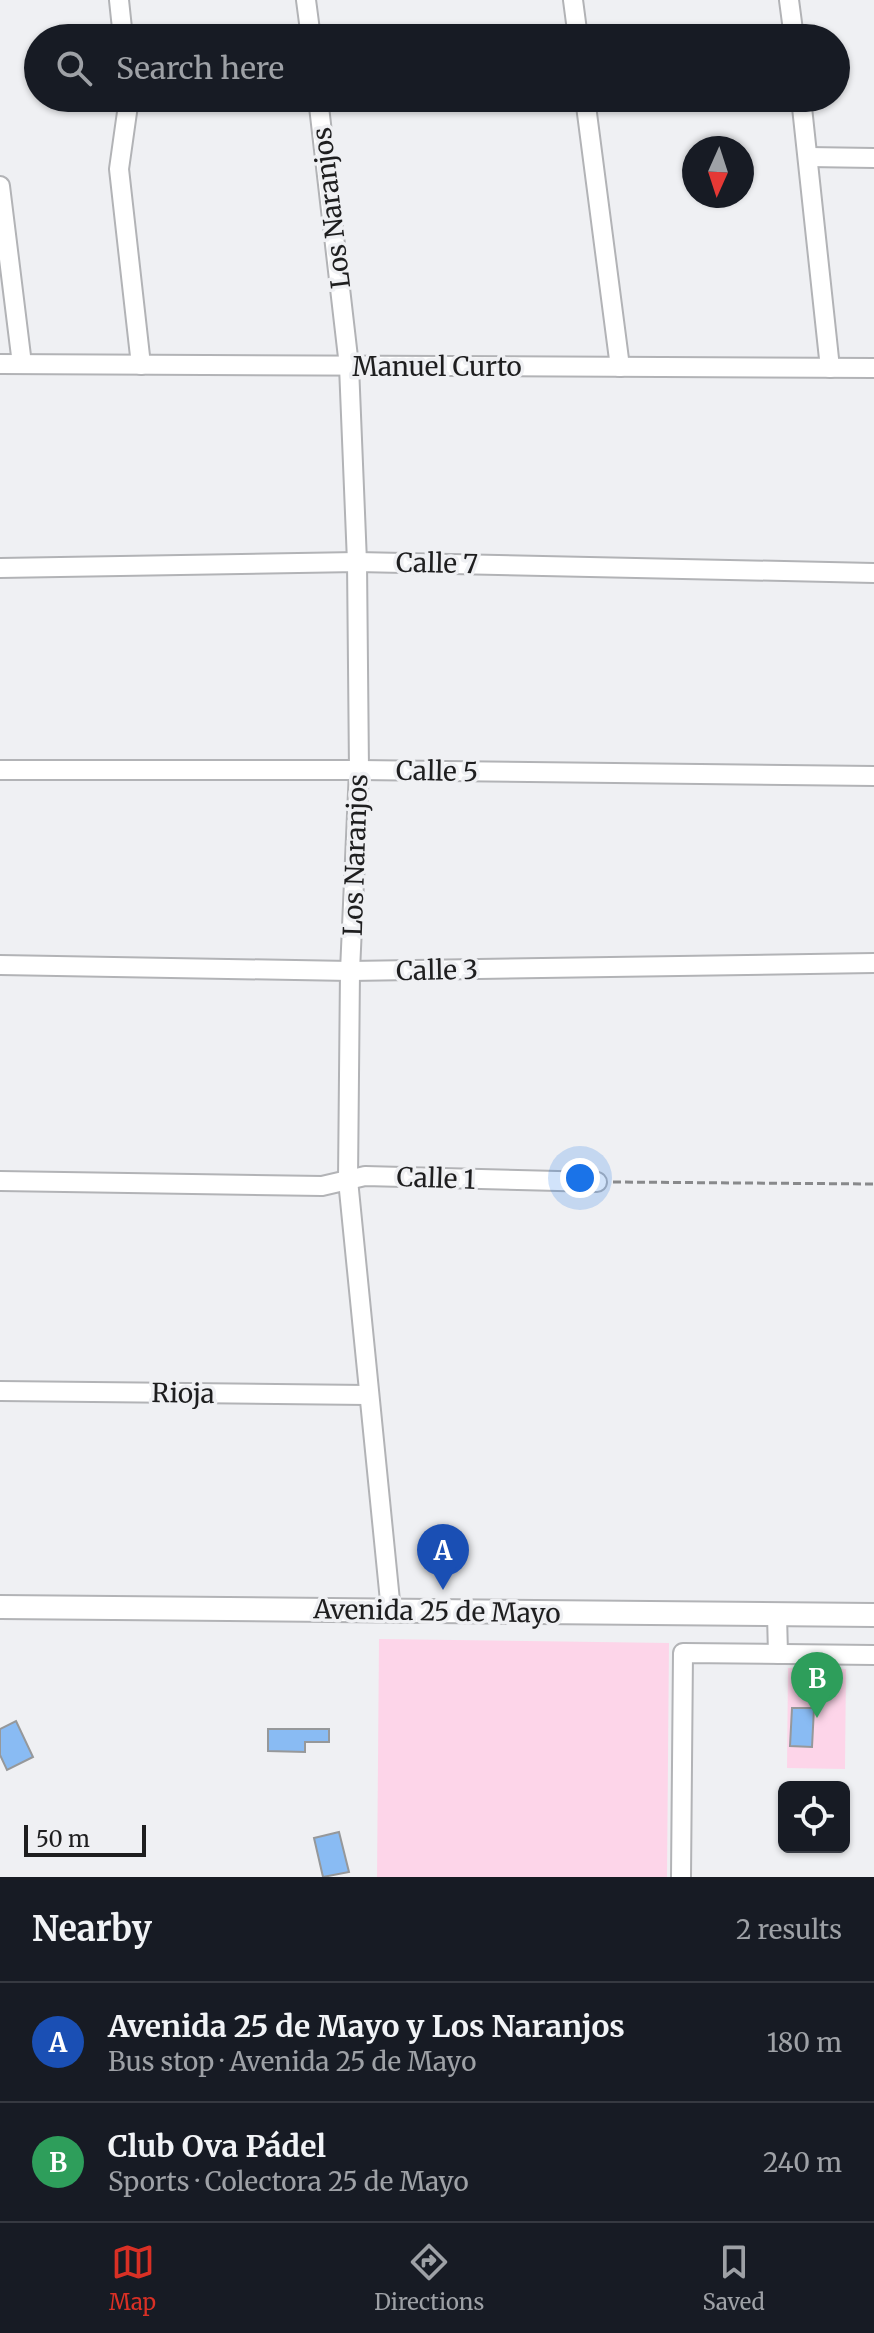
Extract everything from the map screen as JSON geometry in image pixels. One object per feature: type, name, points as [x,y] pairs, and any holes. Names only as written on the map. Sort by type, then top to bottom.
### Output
[{"type":"main road","name":"Avenida 25 de Mayo","points":[[0,1607],[874,1615]]},
{"type":"street","points":[[119,0],[122,24]]},
{"type":"street","points":[[306,0],[309,24]]},
{"type":"street","points":[[573,0],[576,24]]},
{"type":"street","points":[[789,0],[792,24]]},
{"type":"street","points":[[127,112],[119,169],[141,365]]},
{"type":"street","name":"Los Naranjos","points":[[320,112],[349,366],[357,562],[359,770],[350,971],[348,1180],[367,1395],[391,1611]]},
{"type":"street","points":[[587,112],[620,367]]},
{"type":"street","points":[[803,112],[830,368]]},
{"type":"street","points":[[808,157],[874,158]]},
{"type":"street","points":[[0,186],[22,364]]},
{"type":"street","name":"Manuel Curto","points":[[0,364],[874,368]]},
{"type":"street","name":"Calle 7","points":[[0,568],[357,562],[874,573]]},
{"type":"street","name":"Calle 5","points":[[0,770],[359,770],[874,776]]},
{"type":"street","name":"Calle 3","points":[[0,965],[350,971],[874,963]]},
{"type":"street","name":"Calle 1","points":[[0,1181],[322,1186],[365,1176],[597,1182]]},
{"type":"street","name":"Rioja","points":[[0,1391],[367,1395]]},
{"type":"street","points":[[777,1615],[778,1654]]},
{"type":"street","points":[[681,1877],[683,1653],[874,1655]]},
{"type":"path","points":[[597,1182],[874,1184]]},
{"type":"shaded area","points":[[379,1639],[669,1643],[667,1877],[377,1877]]},
{"type":"shaded area","points":[[788,1668],[846,1669],[845,1769],[787,1768]]},
{"type":"building","points":[[792,1708],[814,1708],[812,1747],[790,1746]]},
{"type":"building","points":[[16,1721],[33,1757],[7,1770],[0,1755],[0,1729]]},
{"type":"building","points":[[268,1729],[329,1729],[329,1742],[305,1742],[305,1752],[268,1751]]},
{"type":"building","points":[[339,1832],[349,1872],[323,1877],[314,1838]]},
{"type":"place","name":"Avenida 25 de Mayo y Los Naranjos","points":[[443,1590]]},
{"type":"place","name":"Club Ova Pádel","points":[[817,1718]]}]
